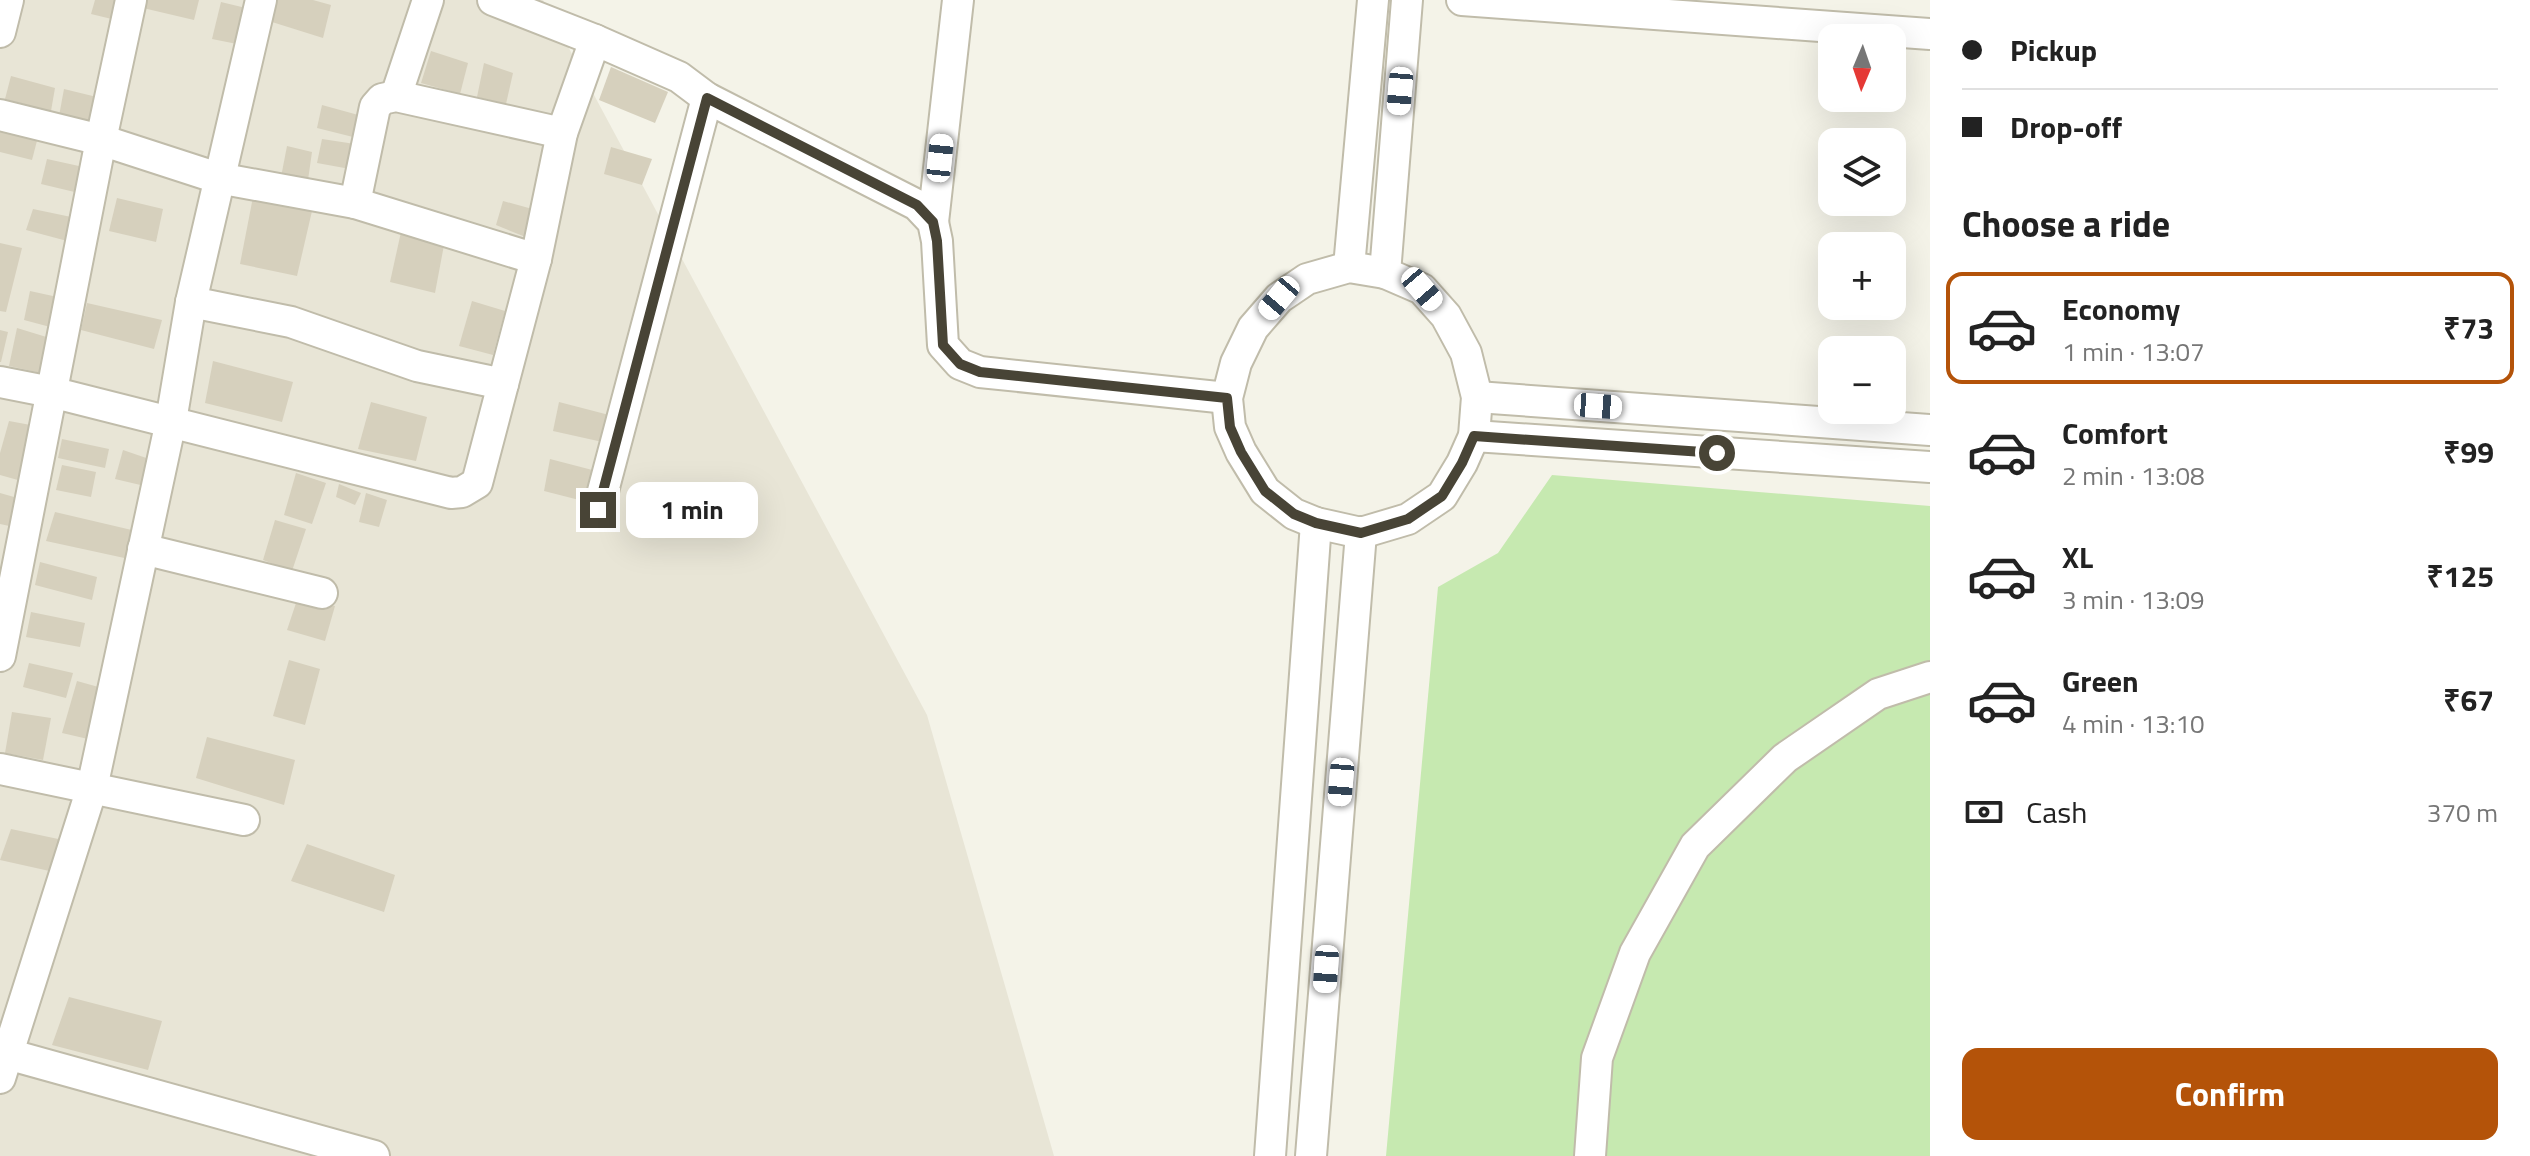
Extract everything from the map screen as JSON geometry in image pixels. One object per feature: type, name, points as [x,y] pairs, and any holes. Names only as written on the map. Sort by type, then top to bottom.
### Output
[{"type":"street","points":[[0,32],[8,0]]},
{"type":"street","points":[[0,656],[131,0]]},
{"type":"street","points":[[261,0],[191,302],[171,421],[92,788],[3,1061],[374,1156]]},
{"type":"street","points":[[396,96],[428,0]]},
{"type":"street","points":[[493,0],[679,77],[707,98],[917,205],[933,222]]},
{"type":"street","points":[[958,0],[933,222],[937,241],[943,345],[960,364],[980,372],[1227,398]]},
{"type":"street","points":[[1349,267],[1373,0]]},
{"type":"street","points":[[1385,273],[1407,0]]},
{"type":"street","points":[[1462,0],[1930,34]]},
{"type":"street","points":[[0,382],[171,421],[451,493],[462,492],[477,483],[536,259],[562,133],[595,40]]},
{"type":"street","points":[[355,203],[375,107],[382,99],[396,96],[562,133]]},
{"type":"street","points":[[598,510],[707,98]]},
{"type":"street","points":[[0,115],[101,140],[218,178],[355,203],[536,259]]},
{"type":"street","points":[[1349,267],[1385,273],[1422,289],[1446,316],[1466,353],[1477,397],[1474,436],[1442,496],[1408,519],[1361,533],[1316,523],[1294,514],[1265,491],[1230,427],[1227,398],[1236,363],[1253,328],[1279,298],[1307,279],[1349,267]]},
{"type":"street","points":[[191,302],[291,322],[417,366],[503,384]]},
{"type":"street","points":[[1477,397],[1930,430]]},
{"type":"street","points":[[1474,436],[1930,467]]},
{"type":"street","points":[[1270,1156],[1316,523]]},
{"type":"street","points":[[1311,1156],[1361,533]]},
{"type":"street","points":[[143,549],[322,593]]},
{"type":"street","points":[[1590,1156],[1597,1058],[1635,953],[1695,846],[1785,758],[1878,694],[1930,677]]},
{"type":"street","points":[[0,769],[244,820]]},
{"type":"shaded area","points":[[0,0],[543,0],[927,715],[1054,1156],[0,1156]]},
{"type":"green space","points":[[1552,475],[1930,506],[1930,1156],[1386,1156],[1438,587],[1498,553]]},
{"type":"building","points":[[95,0],[125,0],[120,21],[91,14]]},
{"type":"building","points":[[145,0],[199,0],[194,20],[143,8]]},
{"type":"building","points":[[278,0],[313,0],[331,5],[323,38],[272,22]]},
{"type":"building","points":[[221,2],[250,9],[242,45],[212,39]]},
{"type":"building","points":[[431,51],[468,63],[460,94],[421,83]]},
{"type":"building","points":[[484,63],[513,73],[506,104],[477,97]]},
{"type":"building","points":[[611,67],[668,92],[655,123],[599,100]]},
{"type":"building","points":[[11,76],[55,88],[51,111],[5,99]]},
{"type":"building","points":[[64,89],[105,99],[98,126],[59,116]]},
{"type":"building","points":[[322,105],[362,116],[357,138],[317,128]]},
{"type":"building","points":[[0,123],[39,133],[32,160],[0,152]]},
{"type":"building","points":[[322,139],[355,144],[350,169],[317,163]]},
{"type":"building","points":[[287,146],[312,152],[308,180],[281,177]]},
{"type":"building","points":[[611,147],[652,159],[642,185],[604,174]]},
{"type":"building","points":[[47,159],[88,168],[83,194],[41,184]]},
{"type":"building","points":[[253,197],[312,211],[297,276],[240,264]]},
{"type":"building","points":[[117,198],[163,209],[156,242],[109,231]]},
{"type":"building","points":[[503,201],[536,210],[528,238],[496,225]]},
{"type":"building","points":[[33,209],[76,218],[71,242],[26,230]]},
{"type":"building","points":[[401,232],[444,245],[435,293],[390,282]]},
{"type":"building","points":[[0,243],[22,248],[6,312],[0,311]]},
{"type":"building","points":[[30,291],[62,298],[54,328],[24,320]]},
{"type":"building","points":[[472,301],[505,311],[493,355],[459,346]]},
{"type":"building","points":[[87,303],[162,320],[154,349],[81,330]]},
{"type":"building","points":[[17,328],[53,339],[46,374],[9,366]]},
{"type":"building","points":[[0,330],[8,332],[1,362],[0,362]]},
{"type":"building","points":[[213,361],[293,382],[282,422],[205,403]]},
{"type":"building","points":[[371,402],[427,417],[416,461],[358,449]]},
{"type":"building","points":[[559,402],[613,416],[607,443],[553,431]]},
{"type":"building","points":[[9,421],[36,426],[25,482],[0,475],[0,453]]},
{"type":"building","points":[[62,439],[109,449],[105,468],[58,458]]},
{"type":"building","points":[[123,450],[155,461],[149,487],[115,479]]},
{"type":"building","points":[[550,459],[600,472],[591,503],[544,491]]},
{"type":"building","points":[[62,465],[96,472],[91,497],[56,490]]},
{"type":"building","points":[[296,473],[326,483],[312,524],[284,515]]},
{"type":"building","points":[[339,484],[361,493],[355,505],[336,497]]},
{"type":"building","points":[[0,493],[21,499],[14,527],[0,524]]},
{"type":"building","points":[[366,493],[387,500],[379,527],[359,522]]},
{"type":"building","points":[[55,512],[136,531],[129,559],[46,541]]},
{"type":"building","points":[[275,520],[306,529],[292,571],[263,560]]},
{"type":"building","points":[[40,562],[97,577],[92,600],[35,585]]},
{"type":"building","points":[[298,597],[335,606],[325,641],[287,630]]},
{"type":"building","points":[[31,612],[85,623],[80,647],[26,637]]},
{"type":"building","points":[[289,660],[320,669],[305,725],[273,716]]},
{"type":"building","points":[[29,663],[73,673],[66,698],[23,687]]},
{"type":"building","points":[[77,681],[102,688],[88,739],[62,733]]},
{"type":"building","points":[[12,712],[51,718],[43,760],[5,753]]},
{"type":"building","points":[[207,737],[295,760],[284,805],[196,778]]},
{"type":"building","points":[[11,829],[63,840],[54,872],[0,860]]},
{"type":"building","points":[[307,844],[395,875],[384,912],[291,881]]},
{"type":"building","points":[[69,997],[162,1021],[148,1070],[52,1045]]},
{"type":"route","points":[[598,510],[707,98],[917,205],[933,222],[937,241],[943,345],[960,364],[980,372],[1227,398],[1230,427],[1265,491],[1294,514],[1316,523],[1361,533],[1408,519],[1442,496],[1474,436],[1717,453]]}]
